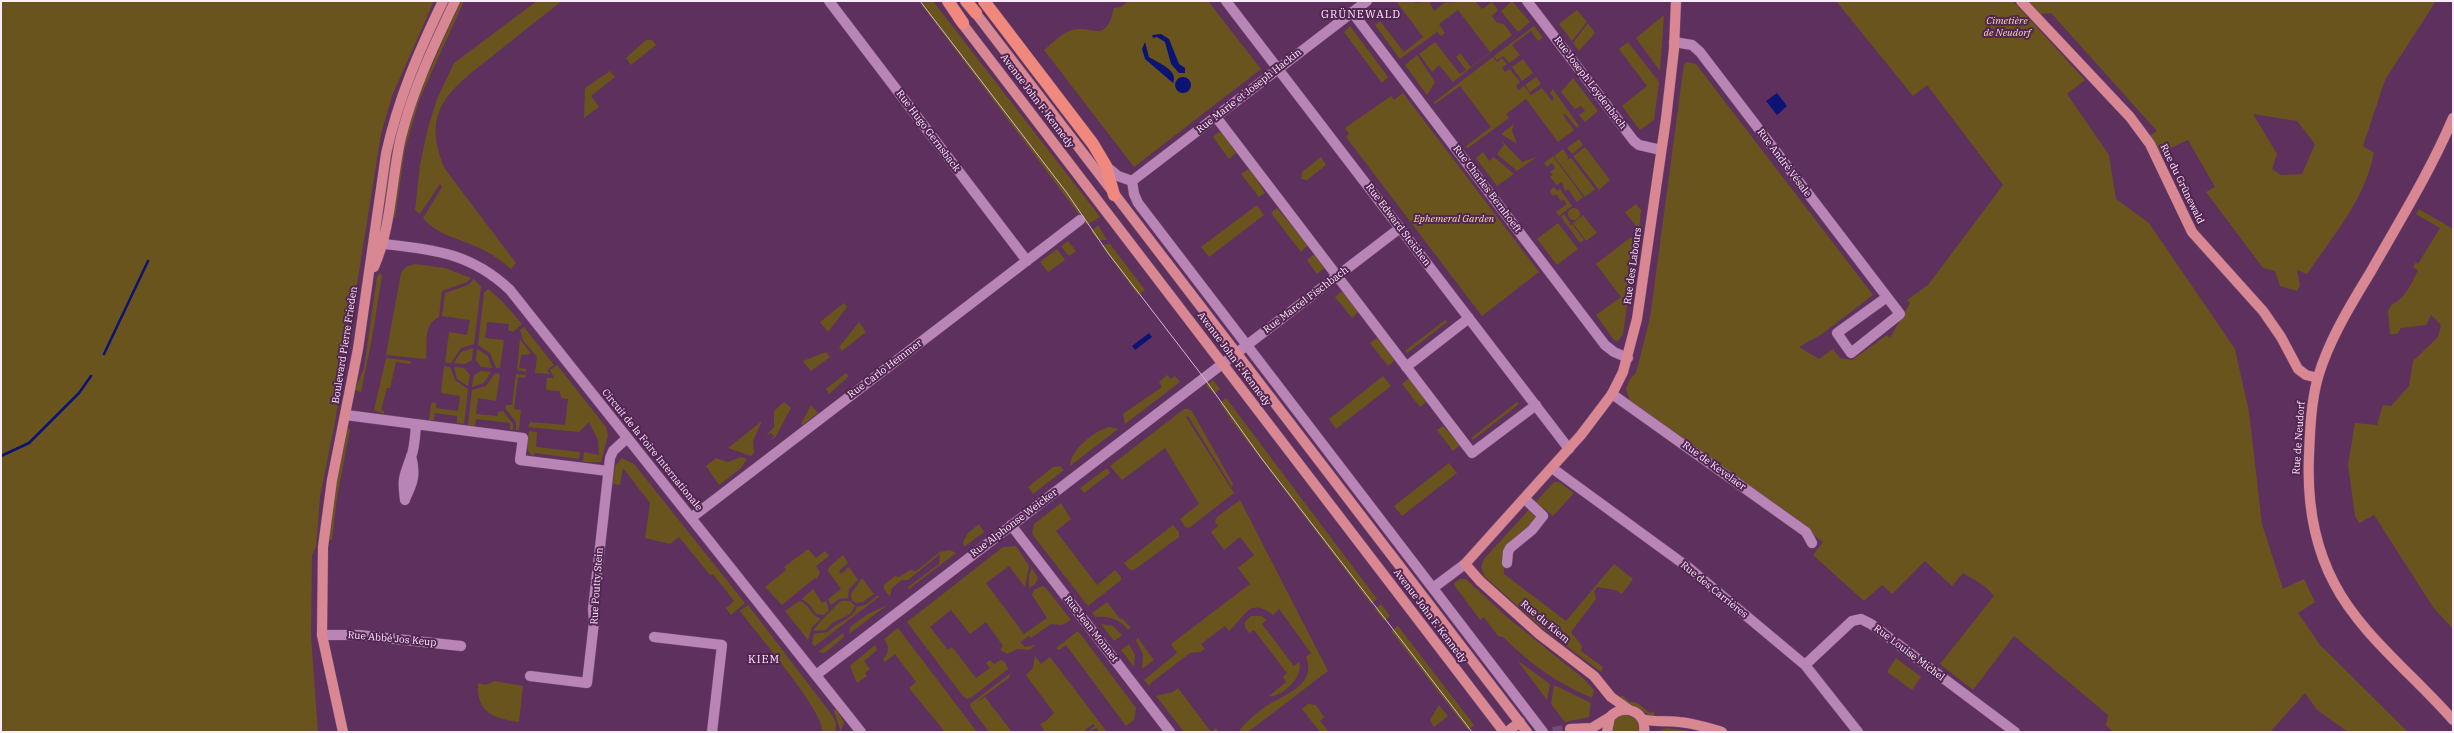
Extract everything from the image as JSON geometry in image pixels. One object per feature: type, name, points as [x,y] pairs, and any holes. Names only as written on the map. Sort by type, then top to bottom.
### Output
[{"type":"highway","points":[[948,1],[963,23]]},
{"type":"highway","points":[[967,1],[976,13]]},
{"type":"highway","points":[[984,1],[1093,144],[1106,166],[1114,195]]},
{"type":"main road","points":[[384,244],[376,221],[386,154],[398,103],[414,61],[443,1]]},
{"type":"main road","points":[[384,244],[396,162],[409,107],[423,68],[455,1]]},
{"type":"main road","name":"Avenue John F. Kennedy","points":[[944,1],[963,23],[1504,732]]},
{"type":"main road","name":"Rue des Labours","points":[[1465,564],[1569,449],[1612,394],[1628,358],[1637,319],[1661,150],[1674,42],[1676,1]]},
{"type":"main road","name":"Rue du Grünewald","points":[[2021,1],[2130,117],[2150,144],[2192,232],[2263,311],[2281,337],[2298,369],[2306,374],[2318,378]]},
{"type":"main road","name":"Avenue John F. Kennedy","points":[[976,13],[1527,732]]},
{"type":"main road","name":"Rue de Neudorf","points":[[2453,118],[2424,178],[2341,322],[2318,378],[2311,418],[2308,469],[2309,501],[2321,552],[2334,583],[2351,609],[2453,720]]},
{"type":"main road","name":"Boulevard Pierre Frieden","points":[[343,732],[322,635],[321,578],[324,540],[332,480],[346,414],[376,221]]},
{"type":"main road","name":"Boulevard Pierre Frieden","points":[[368,279],[384,244]]},
{"type":"main road","name":"Rue du Kiem","points":[[1465,564],[1480,581],[1540,634],[1594,676],[1611,697],[1628,709],[1637,713],[1642,719]]},
{"type":"main road","points":[[1607,732],[1612,715],[1611,697]]},
{"type":"main road","points":[[1570,729],[1595,730],[1612,715],[1620,710],[1628,709]]},
{"type":"main road","points":[[1642,719],[1646,732],[1658,723]]},
{"type":"main road","points":[[1642,719],[1658,723],[1677,721],[1695,724],[1722,732]]},
{"type":"main road","points":[[1507,732],[1520,722]]},
{"type":"street","name":"Rue Hugo Gernsback","points":[[829,1],[1027,261]]},
{"type":"street","name":"Rue Edward Steichen","points":[[1226,1],[1569,449]]},
{"type":"street","name":"Rue Marie et Joseph Hackin","points":[[1132,182],[1367,1]]},
{"type":"street","name":"Rue Joseph Leydenbach","points":[[1527,1],[1634,141],[1639,145],[1661,150]]},
{"type":"street","name":"Rue Charles Bernhoeft","points":[[1352,12],[1605,345],[1614,352],[1628,358]]},
{"type":"street","name":"Rue André Vésale","points":[[1674,42],[1692,45],[1700,52],[1900,314],[1851,353],[1837,333],[1887,297]]},
{"type":"street","points":[[1216,117],[1472,453],[1536,405]]},
{"type":"street","points":[[1106,166],[1118,176],[1132,182]]},
{"type":"street","name":"Avenue John F. Kennedy","points":[[1132,182],[1134,194],[1138,204],[1543,732]]},
{"type":"street","name":"Rue Carlo Hemmer","points":[[691,518],[1080,220]]},
{"type":"street","name":"Rue Marcel Fischbach","points":[[1212,371],[1400,228]]},
{"type":"street","name":"Circuit de la Foire Internationale","points":[[384,244],[460,258],[492,274],[510,290],[816,675],[858,732]]},
{"type":"street","points":[[1406,367],[1469,318]]},
{"type":"street","name":"Rue Alphonse Weicker","points":[[816,675],[1212,371]]},
{"type":"street","name":"Rue de Kevelaer","points":[[1612,394],[1806,532],[1812,543]]},
{"type":"street","name":"Avenue John F. Kennedy","points":[[1277,407],[1287,399]]},
{"type":"street","name":"Boulevard Pierre Frieden","points":[[346,414],[358,418],[523,438],[520,460],[608,471]]},
{"type":"street","points":[[412,456],[416,425]]},
{"type":"street","name":"Rue Poutty Stein","points":[[530,676],[587,683],[608,471],[613,451],[627,438]]},
{"type":"street","name":"Rue des Carrières","points":[[1552,468],[1688,568],[1805,665],[1858,732]]},
{"type":"street","points":[[1507,563],[1510,548],[1532,530],[1543,516],[1524,499]]},
{"type":"street","name":"Rue Jean Monnet","points":[[1011,525],[1170,732]]},
{"type":"street","name":"Rue des Labours","points":[[1433,588],[1465,564]]},
{"type":"street","name":"Rue Louise Michel","points":[[1805,665],[1852,621],[1861,619],[1871,624],[2015,732]]},
{"type":"street","name":"Rue Abbé Jos Keup","points":[[322,635],[359,635],[461,646]]},
{"type":"street","points":[[654,637],[722,645],[712,732]]},
{"type":"green space","points":[[1,1],[434,1],[392,96],[381,134],[335,422],[320,497],[316,547],[312,555],[311,636],[318,732],[1,732]]},
{"type":"green space","points":[[448,1],[451,1],[407,100],[395,141],[383,218],[381,218],[393,141],[417,68]]},
{"type":"green space","points":[[461,1],[464,1],[420,98],[405,149],[395,218],[392,218],[403,148],[417,98]]},
{"type":"green space","points":[[537,1],[562,1],[479,66],[453,90],[444,102],[438,115],[436,130],[438,148],[445,169],[516,263],[511,269],[486,251],[441,232],[423,218],[442,187],[440,184],[420,214],[415,210],[420,165],[428,128],[437,99],[454,63]]},
{"type":"green space","points":[[925,1],[933,1],[1100,217],[1087,225],[921,4]]},
{"type":"green space","points":[[1128,1],[1208,1],[1261,69],[1134,167],[1044,50],[1068,31],[1080,29],[1098,31],[1103,30],[1107,27],[1111,20],[1114,8],[1121,7]]},
{"type":"green space","points":[[1396,1],[1414,1],[1415,3],[1432,1],[1430,3],[1434,11],[1444,3],[1475,1],[1482,9],[1492,2],[1498,10],[1492,16],[1497,23],[1504,24],[1512,35],[1453,82],[1439,65],[1432,72],[1419,54],[1435,42],[1460,74],[1466,70],[1456,57],[1460,53],[1471,67],[1490,52],[1458,10],[1439,24],[1445,33],[1441,36],[1437,32],[1400,59],[1375,25],[1380,21],[1404,52],[1423,37]]},
{"type":"green space","points":[[1512,1],[1530,22],[1518,32],[1501,11]]},
{"type":"green space","name":"Cimetière de Neudorf","points":[[1836,1],[2013,1],[2085,80],[2067,94],[2109,155],[2116,199],[2149,223],[2235,349],[2249,412],[2262,524],[2283,589],[2304,579],[2315,602],[2298,613],[2320,645],[2408,732],[2348,732],[2317,710],[2305,693],[2270,732],[2113,732],[2106,725],[2108,715],[2014,636],[1973,690],[1940,664],[1994,596],[1986,588],[1963,573],[1952,586],[1925,561],[1892,594],[1882,585],[1864,601],[1813,555],[1823,542],[1630,401],[1626,389],[1630,379],[1636,373],[1650,318],[1684,64],[1687,62],[1696,64],[1873,295],[1822,334],[1799,347],[1819,359],[1833,349],[1840,358],[1852,360],[1887,335],[1890,338],[1910,303],[1907,300],[1928,285],[2003,185],[1927,85],[1913,96]]},
{"type":"green space","points":[[2027,1],[2436,1],[2385,80],[2363,146],[2374,153],[2370,170],[2356,201],[2307,274],[2297,270],[2300,286],[2297,291],[2280,286],[2275,271],[2263,268],[2206,192],[2215,187],[2188,140],[2160,153],[2149,136],[2157,131],[2051,13],[2040,14]],"holes":[[[2253,114],[2297,121],[2315,144],[2302,174],[2281,175],[2272,169],[2277,154]]]},
{"type":"green space","points":[[1577,10],[1587,22],[1572,41],[1559,24]]},
{"type":"green space","points":[[1664,15],[1660,71],[1636,38]]},
{"type":"green space","points":[[1588,23],[1595,33],[1579,51],[1573,43]]},
{"type":"green space","points":[[1350,26],[1388,77],[1382,83],[1344,32]]},
{"type":"green space","points":[[1534,26],[1543,38],[1538,41],[1531,31],[1512,45],[1520,55],[1509,63],[1503,56],[1497,60],[1494,56]]},
{"type":"green space","points":[[646,40],[652,40],[656,45],[631,65],[626,58]]},
{"type":"green space","points":[[1628,42],[1659,82],[1654,120],[1640,130],[1622,106],[1647,86],[1619,49]]},
{"type":"green space","points":[[1417,55],[1435,82],[1427,95],[1405,65]]},
{"type":"green space","points":[[1493,57],[1497,62],[1502,58],[1507,64],[1502,68],[1505,72],[1510,69],[1520,82],[1516,86],[1519,90],[1524,86],[1531,95],[1527,98],[1542,88],[1552,101],[1554,98],[1550,93],[1553,89],[1579,126],[1577,128],[1565,114],[1563,115],[1574,130],[1558,142],[1526,99],[1506,114],[1509,118],[1468,148],[1466,146],[1491,127],[1460,86],[1435,104],[1433,103]]},
{"type":"green space","points":[[1523,59],[1533,73],[1522,81],[1512,67]]},
{"type":"green space","points":[[610,71],[615,77],[591,96],[599,107],[584,118],[585,88]]},
{"type":"green space","points":[[1536,77],[1541,84],[1530,92],[1525,85]]},
{"type":"green space","points":[[1573,78],[1598,111],[1585,122],[1579,115],[1585,111],[1581,106],[1575,109],[1561,92]]},
{"type":"green space","name":"Ephemeral Garden","points":[[1403,93],[1539,272],[1482,316],[1346,137],[1349,134],[1345,128],[1391,96],[1394,100]]},
{"type":"green space","points":[[1514,124],[1512,130],[1517,144],[1501,134]]},
{"type":"green space","points":[[1218,132],[1222,133],[1236,153],[1229,159],[1213,137]]},
{"type":"green space","points":[[1579,139],[1583,145],[1572,154],[1567,148]]},
{"type":"green space","points":[[1502,141],[1522,162],[1537,157],[1517,171],[1497,154],[1504,145]]},
{"type":"green space","points":[[1585,147],[1610,180],[1599,190],[1573,156]]},
{"type":"green space","points":[[1563,149],[1568,157],[1567,160],[1571,158],[1595,189],[1585,197],[1554,156]]},
{"type":"green space","points":[[1483,152],[1489,161],[1494,157],[1514,174],[1497,186],[1476,158]]},
{"type":"green space","points":[[1553,156],[1583,197],[1577,202],[1568,189],[1565,191],[1562,182],[1557,185],[1550,177],[1553,175],[1550,172],[1555,168],[1552,163],[1547,167],[1544,163]]},
{"type":"green space","points":[[1321,157],[1326,165],[1307,180],[1301,179],[1302,172]]},
{"type":"green space","points":[[1247,170],[1251,170],[1265,193],[1259,197],[1241,174]]},
{"type":"green space","points":[[1554,187],[1557,191],[1560,189],[1572,206],[1559,216],[1556,212],[1567,204],[1564,200],[1561,201],[1556,194],[1553,196],[1550,191]]},
{"type":"green space","points":[[1636,204],[1641,210],[1639,230],[1625,212]]},
{"type":"green space","points":[[1257,205],[1264,215],[1209,257],[1201,247]]},
{"type":"green space","points":[[1277,208],[1308,245],[1301,252],[1271,213]]},
{"type":"green space","points":[[1572,208],[1576,208],[1580,214],[1576,220],[1572,220],[1568,216],[1568,212]]},
{"type":"green space","points":[[2419,209],[2453,229],[2453,629],[2433,607],[2374,515],[2359,523],[2355,516],[2348,465],[2355,423],[2377,425],[2383,405],[2391,406],[2409,386],[2413,361],[2438,337],[2441,325],[2431,315],[2426,325],[2401,328],[2397,334],[2390,334],[2388,311],[2392,304],[2397,302],[2405,294],[2418,270],[2413,267],[2416,262],[2418,264],[2440,228],[2416,214]]},
{"type":"green space","points":[[1564,214],[1570,223],[1570,226],[1572,224],[1584,240],[1580,243],[1561,217]]},
{"type":"green space","points":[[1583,215],[1597,233],[1586,241],[1573,223]]},
{"type":"green space","points":[[1558,223],[1578,249],[1557,265],[1537,239]]},
{"type":"green space","points":[[1098,225],[1107,240],[1098,240],[1091,231]]},
{"type":"green space","points":[[1631,237],[1636,245],[1623,334],[1618,341],[1614,340],[1596,315],[1621,297],[1596,264]]},
{"type":"green space","points":[[1068,241],[1076,251],[1069,256],[1061,246]]},
{"type":"green space","points":[[1110,244],[1145,290],[1138,295],[1101,245]]},
{"type":"green space","points":[[1057,249],[1065,260],[1048,272],[1040,262]]},
{"type":"green space","points":[[1313,255],[1316,256],[1324,268],[1317,274],[1307,260]]},
{"type":"green space","points":[[415,264],[445,268],[471,278],[467,282],[442,291],[439,317],[434,320],[428,330],[426,359],[386,355],[401,273],[406,267]]},
{"type":"green space","points":[[380,273],[382,276],[372,338],[361,392],[355,390],[364,368],[377,277]]},
{"type":"green space","points":[[474,279],[481,287],[474,344],[461,348],[451,363],[445,362],[449,332],[467,335],[470,320],[442,316],[445,293],[468,285]]},
{"type":"green space","points":[[488,289],[503,302],[522,324],[513,332],[508,330],[509,324],[487,322],[485,338],[504,340],[500,368],[496,368],[490,353],[478,345],[484,293]]},
{"type":"green space","points":[[1341,292],[1344,293],[1358,312],[1352,318],[1335,297]]},
{"type":"green space","points":[[844,303],[847,307],[828,332],[820,322]]},
{"type":"green space","points":[[1445,320],[1447,322],[1407,353],[1405,351]]},
{"type":"green space","points":[[859,322],[866,332],[842,351],[839,347]]},
{"type":"green space","points":[[524,327],[554,365],[547,370],[550,374],[535,373],[537,357],[523,340],[520,330]]},
{"type":"green space","points":[[1377,338],[1395,360],[1388,366],[1370,343]]},
{"type":"green space","points":[[520,339],[531,354],[521,355],[519,368],[526,369],[526,372],[517,370]]},
{"type":"green space","points":[[473,348],[472,360],[465,364],[454,363],[461,352]]},
{"type":"green space","points":[[477,349],[488,356],[492,368],[481,367],[476,360]]},
{"type":"green space","points":[[826,352],[830,357],[811,371],[803,361]]},
{"type":"green space","points":[[386,358],[411,361],[410,364],[396,362],[390,388],[387,388],[381,410],[384,411],[384,414],[374,410]]},
{"type":"green space","points":[[557,365],[606,427],[608,435],[601,462],[583,462],[584,452],[599,455],[598,440],[589,422],[579,432],[528,427],[530,422],[565,425],[568,399],[561,398],[560,391],[546,390],[547,378],[554,378],[550,370]]},
{"type":"green space","points":[[444,366],[450,367],[455,380],[468,389],[464,424],[457,423],[457,416],[435,413],[434,420],[429,420],[431,404],[433,402],[436,403],[436,408],[458,411],[460,396],[441,393]]},
{"type":"green space","points":[[454,367],[464,368],[470,375],[468,386],[457,379]]},
{"type":"green space","points":[[481,371],[491,372],[484,383],[472,387],[474,375]]},
{"type":"green space","points":[[495,373],[500,374],[496,401],[478,398],[476,414],[498,416],[498,412],[503,411],[513,424],[513,430],[510,429],[510,423],[476,419],[475,426],[468,425],[472,390],[486,386]]},
{"type":"green space","points":[[846,373],[849,376],[829,394],[826,389]]},
{"type":"green space","points":[[516,374],[526,375],[525,378],[518,377],[514,409],[521,410],[519,430],[516,430],[516,422],[505,408],[506,405],[512,405]]},
{"type":"green space","points":[[1167,375],[1171,379],[1175,376],[1180,382],[1125,424],[1123,414],[1162,387],[1159,382]]},
{"type":"green space","points":[[1383,376],[1391,386],[1336,429],[1329,419]]},
{"type":"green space","points":[[1408,379],[1411,380],[1425,398],[1426,402],[1420,407],[1402,384]]},
{"type":"green space","points":[[1213,380],[1220,389],[1214,394],[1206,385]]},
{"type":"green space","points":[[1226,398],[1377,599],[1371,604],[1232,421],[1220,403]]},
{"type":"green space","points":[[784,402],[791,408],[776,436],[770,441],[774,436],[771,433],[766,436],[774,427],[774,411]]},
{"type":"green space","points":[[1517,402],[1519,404],[1473,440],[1471,438]]},
{"type":"green space","points":[[811,405],[818,413],[802,425],[801,424]]},
{"type":"green space","points":[[1184,409],[1192,411],[1233,484],[1232,487],[1188,416],[1186,417],[1234,493],[1189,528],[1185,527],[1180,519],[1199,504],[1165,448],[1122,480],[1110,466]]},
{"type":"green space","points":[[762,421],[753,441],[754,453],[751,456],[728,448]]},
{"type":"green space","points":[[1443,426],[1460,445],[1453,451],[1437,430]]},
{"type":"green space","points":[[1110,427],[1118,429],[1070,466],[1074,454],[1084,442],[1097,432]]},
{"type":"green space","points":[[348,428],[350,429],[337,498],[332,540],[328,540],[337,477]]},
{"type":"green space","points":[[529,431],[537,432],[536,447],[580,452],[579,459],[535,453],[533,456],[528,451],[527,442]]},
{"type":"green space","points":[[741,457],[747,459],[741,468],[719,485],[706,466],[716,458],[728,462]]},
{"type":"green space","points":[[622,458],[634,464],[745,603],[731,615],[726,608],[734,601],[713,574],[710,575],[679,537],[670,544],[645,538],[650,503],[623,468],[620,485],[613,484],[615,466]]},
{"type":"green space","points":[[1449,463],[1457,473],[1402,516],[1394,506]]},
{"type":"green space","points":[[1060,466],[1064,470],[1033,494],[1028,487],[1053,467]]},
{"type":"green space","points":[[1107,468],[1110,473],[1084,493],[1080,488]]},
{"type":"green space","points":[[1554,482],[1559,482],[1574,493],[1553,516],[1543,508],[1529,527],[1503,551],[1504,574],[1566,621],[1614,564],[1633,579],[1622,594],[1615,590],[1597,587],[1594,591],[1596,599],[1571,632],[1582,646],[1581,651],[1603,667],[1601,672],[1539,625],[1485,577],[1481,568],[1484,559]]},
{"type":"green space","points":[[1240,500],[1328,671],[1248,732],[1238,732],[1248,721],[1268,705],[1298,687],[1304,681],[1307,674],[1308,666],[1306,657],[1311,653],[1279,609],[1273,615],[1265,610],[1252,608],[1243,615],[1229,631],[1225,626],[1201,644],[1205,649],[1200,652],[1190,653],[1152,682],[1149,686],[1144,680],[1177,653],[1171,644],[1250,584],[1238,568],[1254,555],[1240,537],[1224,550],[1211,532],[1218,526],[1215,522],[1217,517]]},
{"type":"green space","points":[[1061,503],[1071,519],[1056,531],[1097,585],[1115,570],[1121,577],[1121,580],[1088,606],[1032,534],[1034,524]]},
{"type":"green space","points":[[979,524],[984,532],[964,547],[963,542],[968,533]]},
{"type":"green space","points":[[1173,525],[1179,532],[1179,537],[1134,570],[1130,570],[1124,563]]},
{"type":"green space","points":[[1016,546],[1029,566],[1025,587],[1009,566],[986,583],[1024,634],[1047,618],[1032,595],[1034,590],[1042,586],[1046,588],[1071,620],[1062,625],[1051,624],[1031,638],[1029,636],[1020,642],[1025,647],[1035,645],[1030,650],[1017,649],[1008,654],[1000,650],[1003,646],[986,622],[970,634],[951,610],[930,627],[948,650],[952,647],[976,678],[990,668],[986,663],[990,660],[994,664],[1001,660],[1005,662],[1008,669],[972,697],[967,699],[962,695],[907,622],[1003,547]]},
{"type":"green space","points":[[808,549],[816,558],[825,551],[829,556],[816,566],[820,572],[817,579],[815,578],[782,605],[765,587],[786,570],[784,567]]},
{"type":"green space","points":[[950,550],[956,553],[909,589],[908,587],[939,564],[940,554],[908,580],[902,580],[892,588],[890,597],[884,589],[884,585],[895,576],[899,577],[910,570],[916,571],[940,552]]},
{"type":"green space","points":[[843,555],[848,563],[839,571],[841,574],[849,567],[858,580],[849,589],[848,598],[839,599],[831,605],[828,599],[841,589],[828,571],[829,567]]},
{"type":"green space","points":[[1032,568],[1038,578],[1035,584],[1029,588],[1029,575]]},
{"type":"green space","points":[[862,578],[874,594],[863,602],[856,603],[852,600],[851,594]]},
{"type":"green space","points":[[1460,579],[1465,579],[1469,582],[1508,618],[1584,679],[1594,690],[1592,698],[1567,686],[1544,672],[1523,656],[1503,637],[1498,636],[1484,617],[1480,620],[1455,586],[1454,583]]},
{"type":"green space","points":[[813,589],[822,603],[826,601],[829,610],[824,615],[816,614],[810,605],[802,599]]},
{"type":"green space","points":[[877,596],[880,596],[815,646],[812,644],[814,634],[828,632],[852,615],[857,607],[865,605]]},
{"type":"green space","points":[[799,601],[803,602],[814,615],[821,619],[812,627],[808,640],[785,611]]},
{"type":"green space","points":[[842,601],[850,601],[855,606],[850,614],[832,623],[826,630],[813,631],[826,615]]},
{"type":"green space","points":[[1107,602],[1120,619],[1122,618],[1131,628],[1128,630],[1125,626],[1114,619],[1096,617],[1092,613]]},
{"type":"green space","points":[[1381,604],[1390,616],[1384,621],[1375,609]]},
{"type":"green space","points":[[748,605],[832,715],[836,723],[835,732],[822,732],[820,723],[802,691],[740,611]]},
{"type":"green space","points":[[887,605],[849,634],[850,627],[868,614]]},
{"type":"green space","points":[[1251,616],[1261,616],[1267,620],[1262,624],[1294,666],[1299,662],[1299,674],[1291,685],[1280,694],[1274,696],[1269,696],[1286,682],[1283,677],[1287,673],[1254,630],[1249,633],[1245,627],[1245,622]]},
{"type":"green space","points":[[1101,624],[1113,626],[1122,635],[1114,641]]},
{"type":"green space","points":[[1398,626],[1474,725],[1468,730],[1391,631]]},
{"type":"green space","points":[[898,628],[977,732],[945,732],[909,688],[916,682],[895,654],[885,662],[883,659],[887,654],[888,649],[884,639]]},
{"type":"green space","points":[[1078,631],[1136,708],[1134,720],[1126,726],[1066,645],[1059,650],[1056,648]]},
{"type":"green space","points":[[843,633],[844,637],[826,652],[818,652]]},
{"type":"green space","points":[[1138,638],[1154,660],[1142,669],[1143,654],[1136,640]]},
{"type":"green space","points":[[1129,644],[1135,655],[1134,667],[1121,650]]},
{"type":"green space","points":[[875,645],[877,650],[864,661],[870,669],[865,673],[867,676],[857,683],[850,666]]},
{"type":"green space","points":[[1035,656],[1041,664],[1050,657],[1107,732],[1097,732],[1097,728],[1087,732],[1095,726],[1093,724],[1085,730],[1086,732],[1045,732],[1040,724],[1046,721],[1054,713],[1026,675],[1033,668]]},
{"type":"green space","points":[[1896,658],[1921,677],[1912,690],[1887,672]]},
{"type":"green space","points":[[1517,660],[1550,684],[1547,700]]},
{"type":"green space","points":[[1011,673],[1009,678],[976,702],[985,697],[1012,732],[989,732],[971,708],[970,704]]},
{"type":"green space","points":[[495,681],[523,686],[519,722],[502,719],[489,713],[484,708],[478,693],[478,683],[485,685]]},
{"type":"green space","points":[[1554,685],[1591,703],[1589,717],[1565,722],[1551,704]]},
{"type":"green space","points":[[1178,688],[1211,732],[1184,732],[1156,696],[1173,692]]},
{"type":"green space","points":[[1622,695],[1629,702],[1635,702],[1650,713],[1655,711],[1653,717],[1619,699]]},
{"type":"green space","points":[[1308,704],[1316,705],[1324,717],[1320,721],[1329,732],[1320,732],[1302,709]]},
{"type":"green space","points":[[1439,705],[1448,716],[1434,727],[1430,720]]},
{"type":"green space","points":[[836,709],[844,722],[841,732],[834,711]]},
{"type":"green space","points":[[1625,714],[1637,720],[1639,732],[1611,732],[1614,720]]},
{"type":"green space","points":[[1216,728],[1219,732],[1211,732]]},
{"type":"green space","points":[[1666,728],[1698,732],[1656,732]]},
{"type":"shaded area","points":[[1161,34],[1169,39],[1179,64],[1185,68],[1185,73],[1179,73],[1171,64],[1165,42],[1157,37],[1153,38],[1152,35]]},
{"type":"shaded area","points":[[1145,42],[1149,57],[1167,67],[1173,74],[1173,83],[1145,59],[1142,49]]},
{"type":"shaded area","points":[[1180,77],[1186,77],[1191,82],[1189,91],[1186,93],[1180,93],[1175,88],[1175,82]]},
{"type":"shaded area","points":[[1777,93],[1787,106],[1777,115],[1766,101]]},
{"type":"shaded area","points":[[1149,333],[1152,337],[1135,350],[1132,346]]},
{"type":"waterway","points":[[104,354],[148,261]]},
{"type":"waterway","points":[[1,456],[29,443],[79,393],[91,376]]},
{"type":"tunnel","points":[[1553,732],[1570,729]]},
{"type":"tram line","points":[[920,1],[1067,193],[1108,253],[1204,378],[1262,459],[1472,732]]},
{"type":"district","name":"GRÜNEWALD","points":[[1361,15]]},
{"type":"district","name":"KIEM","points":[[764,660]]}]
